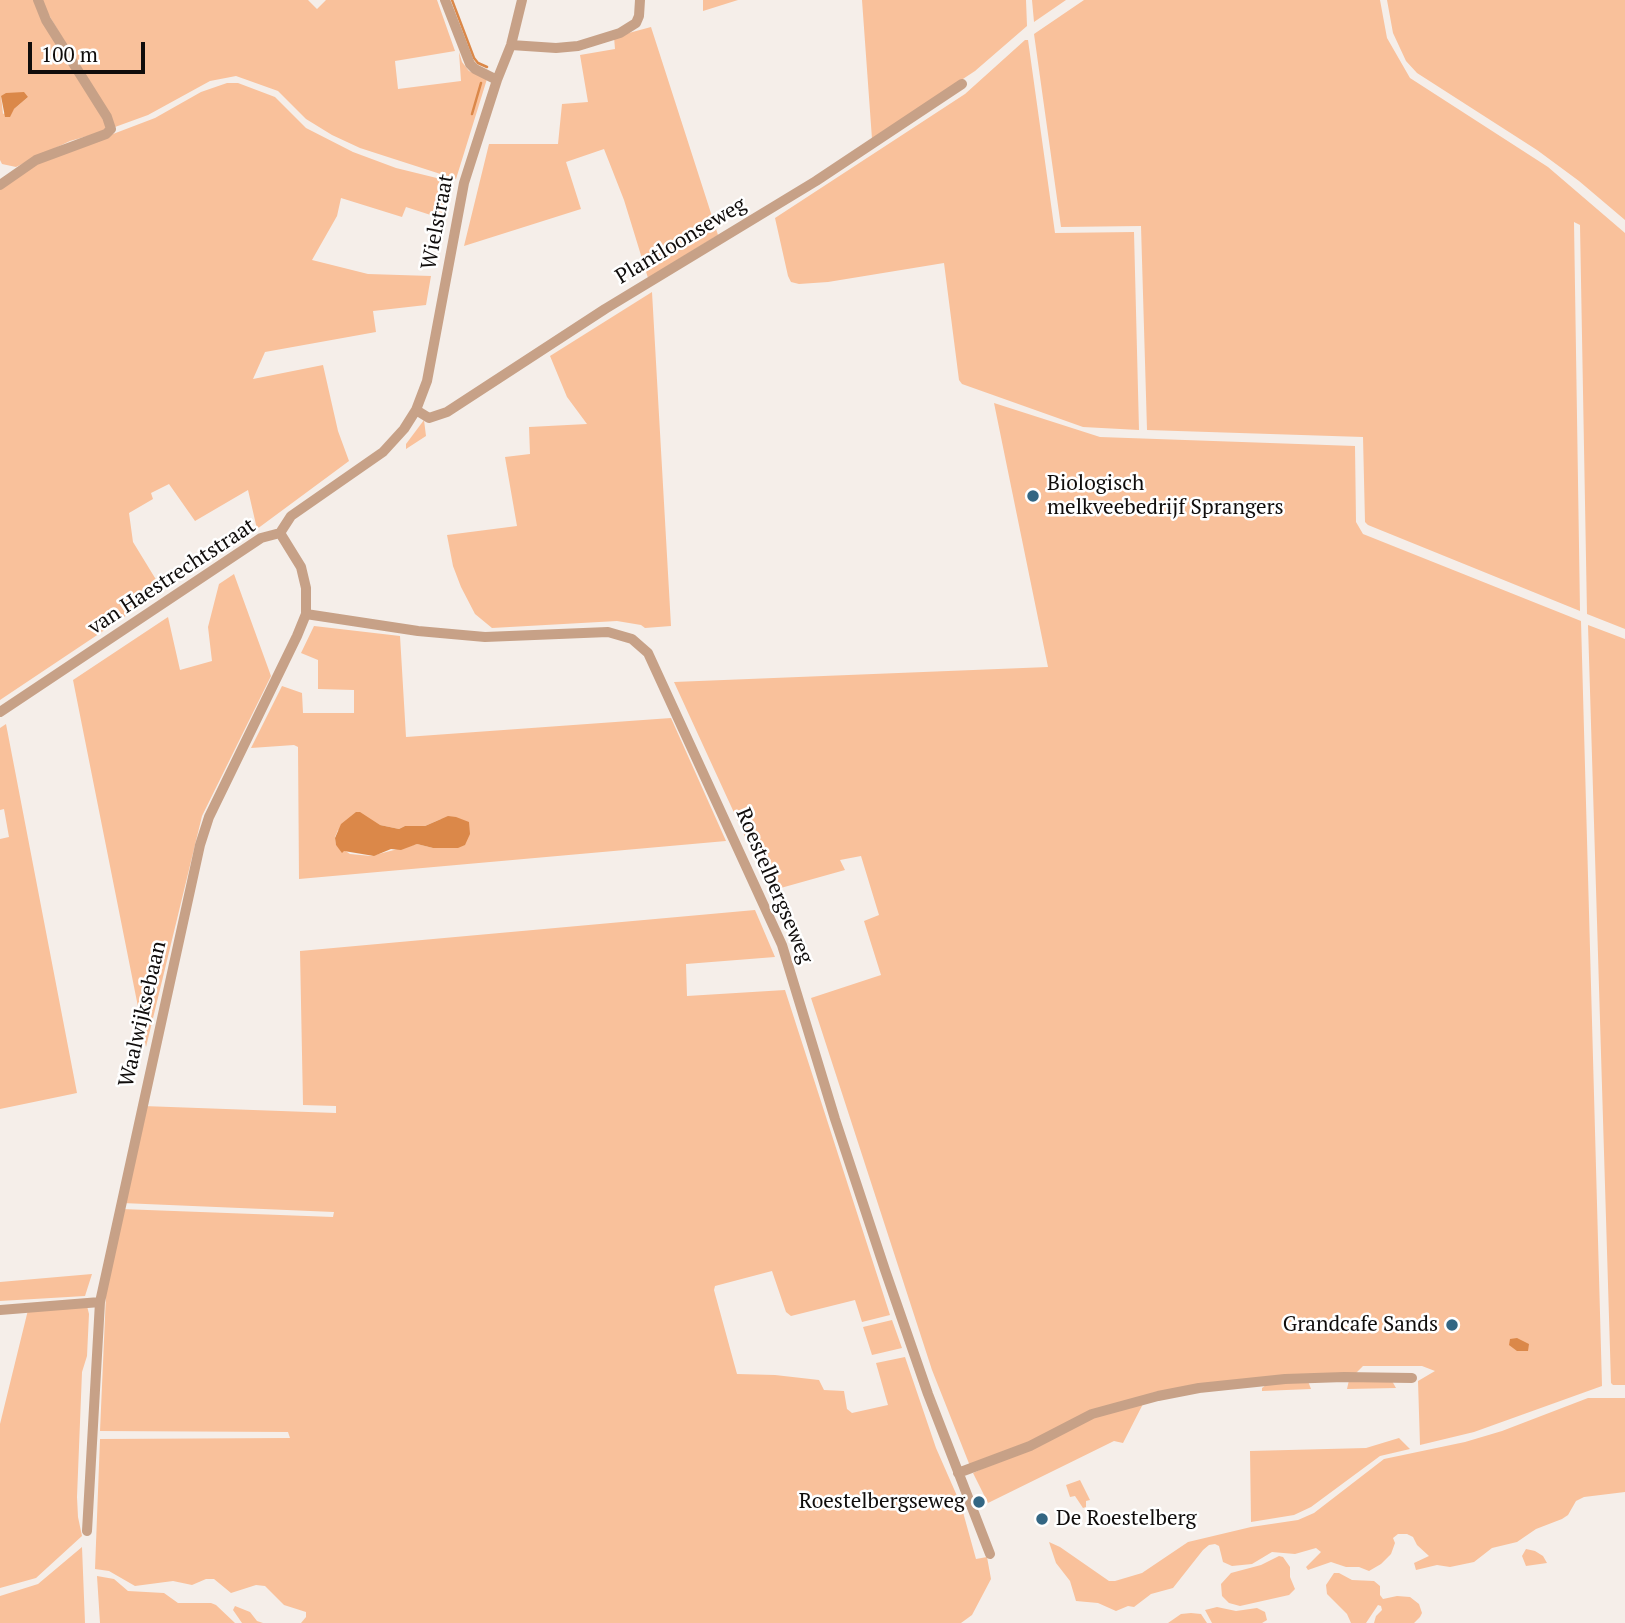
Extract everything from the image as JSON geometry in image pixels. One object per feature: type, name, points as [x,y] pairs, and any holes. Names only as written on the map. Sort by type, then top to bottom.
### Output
[{"type":"street","points":[[0,185],[36,160],[106,134],[111,129],[107,117],[46,20],[38,0]]},
{"type":"street","points":[[445,0],[470,64],[497,80]]},
{"type":"street","name":"Wielstraat","points":[[416,410],[432,362],[465,178],[511,45],[522,0]]},
{"type":"street","points":[[511,45],[533,48],[578,46],[620,33],[636,23],[640,0]]},
{"type":"street","name":"Plantloonseweg","points":[[416,410],[429,418],[447,412],[605,309],[816,181],[962,84]]},
{"type":"street","name":"van Haestrechtstraat","points":[[0,712],[261,538],[280,533],[291,516],[383,452],[404,429],[416,410]]},
{"type":"street","name":"Waalwijksebaan","points":[[87,1531],[100,1302],[203,832],[306,614],[306,588],[301,567],[280,533]]},
{"type":"street","name":"Roestelbergseweg","points":[[306,614],[431,633],[485,637],[608,632],[632,639],[648,653],[782,945],[860,1195],[928,1394],[990,1554]]},
{"type":"street","points":[[0,1310],[100,1302]]},
{"type":"street","points":[[958,1474],[1030,1446],[1092,1414],[1158,1396],[1208,1387],[1285,1379],[1412,1378]]},
{"type":"shaded area","points":[[0,0],[34,0],[109,130],[70,141],[16,167],[2,164],[0,160]],"holes":[[[1,96],[28,97],[14,109],[3,114]]]},
{"type":"shaded area","points":[[40,0],[308,0],[317,9],[326,0],[437,0],[455,51],[395,61],[398,89],[461,81],[459,52],[469,71],[487,79],[456,179],[360,148],[332,135],[306,119],[278,91],[236,76],[210,81],[148,115],[115,127]]},
{"type":"shaded area","points":[[703,0],[738,0],[703,11]]},
{"type":"shaded area","points":[[862,0],[1026,0],[1027,26],[975,71],[872,139]]},
{"type":"shaded area","points":[[1032,0],[1066,0],[1034,22]]},
{"type":"shaded area","points":[[1084,0],[1380,0],[1387,38],[1410,78],[1548,167],[1625,233],[1625,629],[1587,614],[1580,225],[1574,222],[1580,611],[1368,525],[1365,522],[1363,437],[1147,430],[1141,226],[1061,227],[1034,34]]},
{"type":"shaded area","points":[[1387,0],[1625,0],[1625,220],[1537,150],[1417,73],[1406,61],[1393,33]]},
{"type":"shaded area","points":[[651,27],[718,235],[648,278],[624,200],[604,149],[566,162],[581,209],[464,246],[489,144],[558,144],[562,104],[588,102],[580,55],[615,49],[614,37]]},
{"type":"shaded area","points":[[1028,40],[1055,233],[1134,232],[1139,430],[1083,427],[962,384],[959,380],[944,263],[828,282],[799,284],[791,282],[788,276],[775,218],[965,94]]},
{"type":"shaded area","points":[[227,83],[238,83],[275,97],[306,128],[353,152],[396,168],[453,182],[443,219],[406,207],[402,217],[341,198],[337,216],[312,260],[368,274],[431,276],[426,305],[373,311],[376,332],[265,352],[253,379],[323,365],[338,431],[349,461],[257,529],[248,490],[195,521],[169,484],[151,493],[153,499],[129,513],[133,542],[163,591],[0,700],[0,186],[29,166],[155,118],[201,92]]},
{"type":"shaded area","points":[[24,92],[28,97],[14,109],[10,117],[5,117],[1,96]]},
{"type":"shaded area","points":[[652,292],[671,626],[645,628],[617,621],[492,628],[475,614],[461,587],[453,566],[447,535],[517,526],[505,457],[530,454],[529,427],[587,424],[567,397],[550,356]]},
{"type":"shaded area","points":[[994,403],[1100,437],[1355,446],[1356,522],[1363,534],[1581,621],[1602,1386],[1474,1432],[1420,1445],[1418,1381],[1435,1371],[1422,1366],[1363,1366],[1356,1373],[1152,1393],[970,1466],[932,1370],[811,998],[881,975],[864,921],[879,915],[861,856],[840,860],[845,870],[770,891],[674,682],[1048,667]]},
{"type":"shaded area","points":[[424,420],[426,436],[406,449],[406,444]]},
{"type":"shaded area","points":[[234,574],[271,676],[202,816],[146,1047],[73,680],[168,617],[180,670],[212,661],[208,627],[219,584]]},
{"type":"shaded area","points":[[1588,625],[1625,639],[1625,1385],[1611,1383]]},
{"type":"shaded area","points":[[314,626],[400,636],[406,737],[671,718],[726,841],[299,879],[298,747],[251,748],[282,686],[302,693],[303,713],[354,713],[354,690],[318,689],[318,660],[301,653]],"holes":[[[441,819],[455,848],[433,848],[417,844],[371,856],[350,854],[336,845],[335,837],[338,830],[380,825],[399,829],[405,826],[425,826]]]},
{"type":"shaded area","points":[[6,724],[77,1093],[0,1109],[0,839],[9,837],[4,809],[0,810],[0,728]]},
{"type":"shaded area","points":[[356,812],[380,825],[399,829],[405,826],[425,826],[448,816],[456,817],[469,822],[470,834],[465,845],[458,848],[433,848],[417,844],[401,850],[391,849],[374,856],[344,851],[342,853],[335,838],[341,824]]},
{"type":"shaded area","points":[[755,910],[775,957],[686,964],[687,996],[785,990],[890,1315],[862,1322],[855,1300],[791,1316],[786,1312],[772,1271],[715,1286],[737,1374],[819,1380],[824,1390],[844,1391],[847,1409],[852,1413],[888,1405],[876,1363],[905,1357],[936,1448],[961,1505],[976,1559],[987,1557],[991,1579],[972,1615],[961,1623],[301,1623],[306,1612],[284,1605],[265,1586],[256,1585],[231,1593],[214,1579],[206,1579],[192,1585],[173,1581],[135,1586],[109,1571],[95,1569],[100,1439],[290,1438],[288,1432],[100,1431],[106,1295],[121,1209],[333,1217],[334,1212],[122,1203],[143,1106],[336,1113],[336,1106],[303,1105],[300,951]]},
{"type":"shaded area","points":[[92,1274],[85,1296],[0,1301],[0,1282]]},
{"type":"shaded area","points":[[87,1306],[87,1356],[82,1372],[77,1497],[82,1536],[36,1578],[0,1588],[0,1424],[28,1310]]},
{"type":"shaded area","points":[[892,1320],[902,1348],[872,1355],[863,1327]]},
{"type":"shaded area","points":[[1517,1338],[1529,1344],[1528,1351],[1517,1351],[1509,1345],[1510,1339]]},
{"type":"shaded area","points":[[1349,1380],[1392,1381],[1396,1388],[1347,1389]]},
{"type":"shaded area","points":[[1308,1381],[1311,1389],[1262,1391],[1266,1385]]},
{"type":"shaded area","points":[[1588,1398],[1625,1398],[1625,1492],[1584,1497],[1576,1501],[1568,1515],[1562,1519],[1536,1529],[1517,1542],[1492,1548],[1474,1562],[1416,1570],[1414,1563],[1429,1556],[1413,1537],[1407,1534],[1398,1534],[1393,1538],[1395,1543],[1391,1554],[1369,1571],[1331,1562],[1308,1570],[1306,1567],[1321,1552],[1316,1548],[1295,1554],[1272,1552],[1252,1564],[1232,1566],[1223,1562],[1219,1546],[1215,1544],[1203,1550],[1173,1588],[1151,1594],[1134,1607],[1128,1606],[1116,1611],[1098,1603],[1076,1601],[1070,1581],[1056,1563],[1049,1542],[1109,1581],[1115,1581],[1142,1573],[1188,1542],[1251,1527],[1298,1520],[1314,1513],[1384,1459],[1465,1442],[1502,1431]]},
{"type":"shaded area","points":[[1144,1402],[1123,1443],[1114,1441],[988,1503],[973,1473],[1091,1418]]},
{"type":"shaded area","points":[[1399,1438],[1410,1449],[1380,1456],[1311,1507],[1294,1515],[1251,1522],[1250,1451],[1366,1448]]},
{"type":"shaded area","points":[[1080,1480],[1090,1500],[1086,1501],[1086,1507],[1083,1508],[1075,1496],[1070,1497],[1066,1485]]},
{"type":"shaded area","points":[[82,1547],[85,1623],[0,1623],[0,1596],[38,1584]]},
{"type":"shaded area","points":[[1526,1549],[1543,1556],[1547,1563],[1526,1566],[1522,1556]]},
{"type":"shaded area","points":[[1279,1556],[1283,1557],[1290,1567],[1290,1577],[1295,1589],[1289,1595],[1240,1606],[1229,1603],[1222,1596],[1221,1584],[1231,1573],[1261,1565]]},
{"type":"shaded area","points":[[1334,1573],[1352,1580],[1374,1581],[1380,1586],[1383,1599],[1410,1597],[1419,1604],[1422,1613],[1414,1623],[1374,1623],[1382,1610],[1378,1605],[1366,1623],[1351,1623],[1347,1614],[1327,1594],[1326,1585]]},
{"type":"shaded area","points":[[97,1576],[114,1579],[128,1591],[164,1593],[178,1603],[211,1603],[235,1623],[100,1623]]},
{"type":"shaded area","points":[[235,1606],[250,1612],[257,1621],[263,1623],[242,1623],[233,1610]]},
{"type":"shaded area","points":[[1217,1607],[1236,1611],[1257,1608],[1265,1612],[1267,1620],[1262,1623],[1212,1623],[1205,1610]]},
{"type":"shaded area","points":[[1181,1614],[1201,1614],[1207,1623],[1168,1623]]},
{"type":"waterway","points":[[452,0],[474,58],[487,67]]},
{"type":"waterway","points":[[472,114],[481,83]]},
{"type":"place","name":"Biologisch melkveebedrijf Sprangers","points":[[1033,496]]},
{"type":"place","name":"Grandcafe Sands","points":[[1452,1325]]},
{"type":"place","name":"Roestelbergseweg","points":[[979,1502]]},
{"type":"place","name":"De Roestelberg","points":[[1042,1519]]}]
